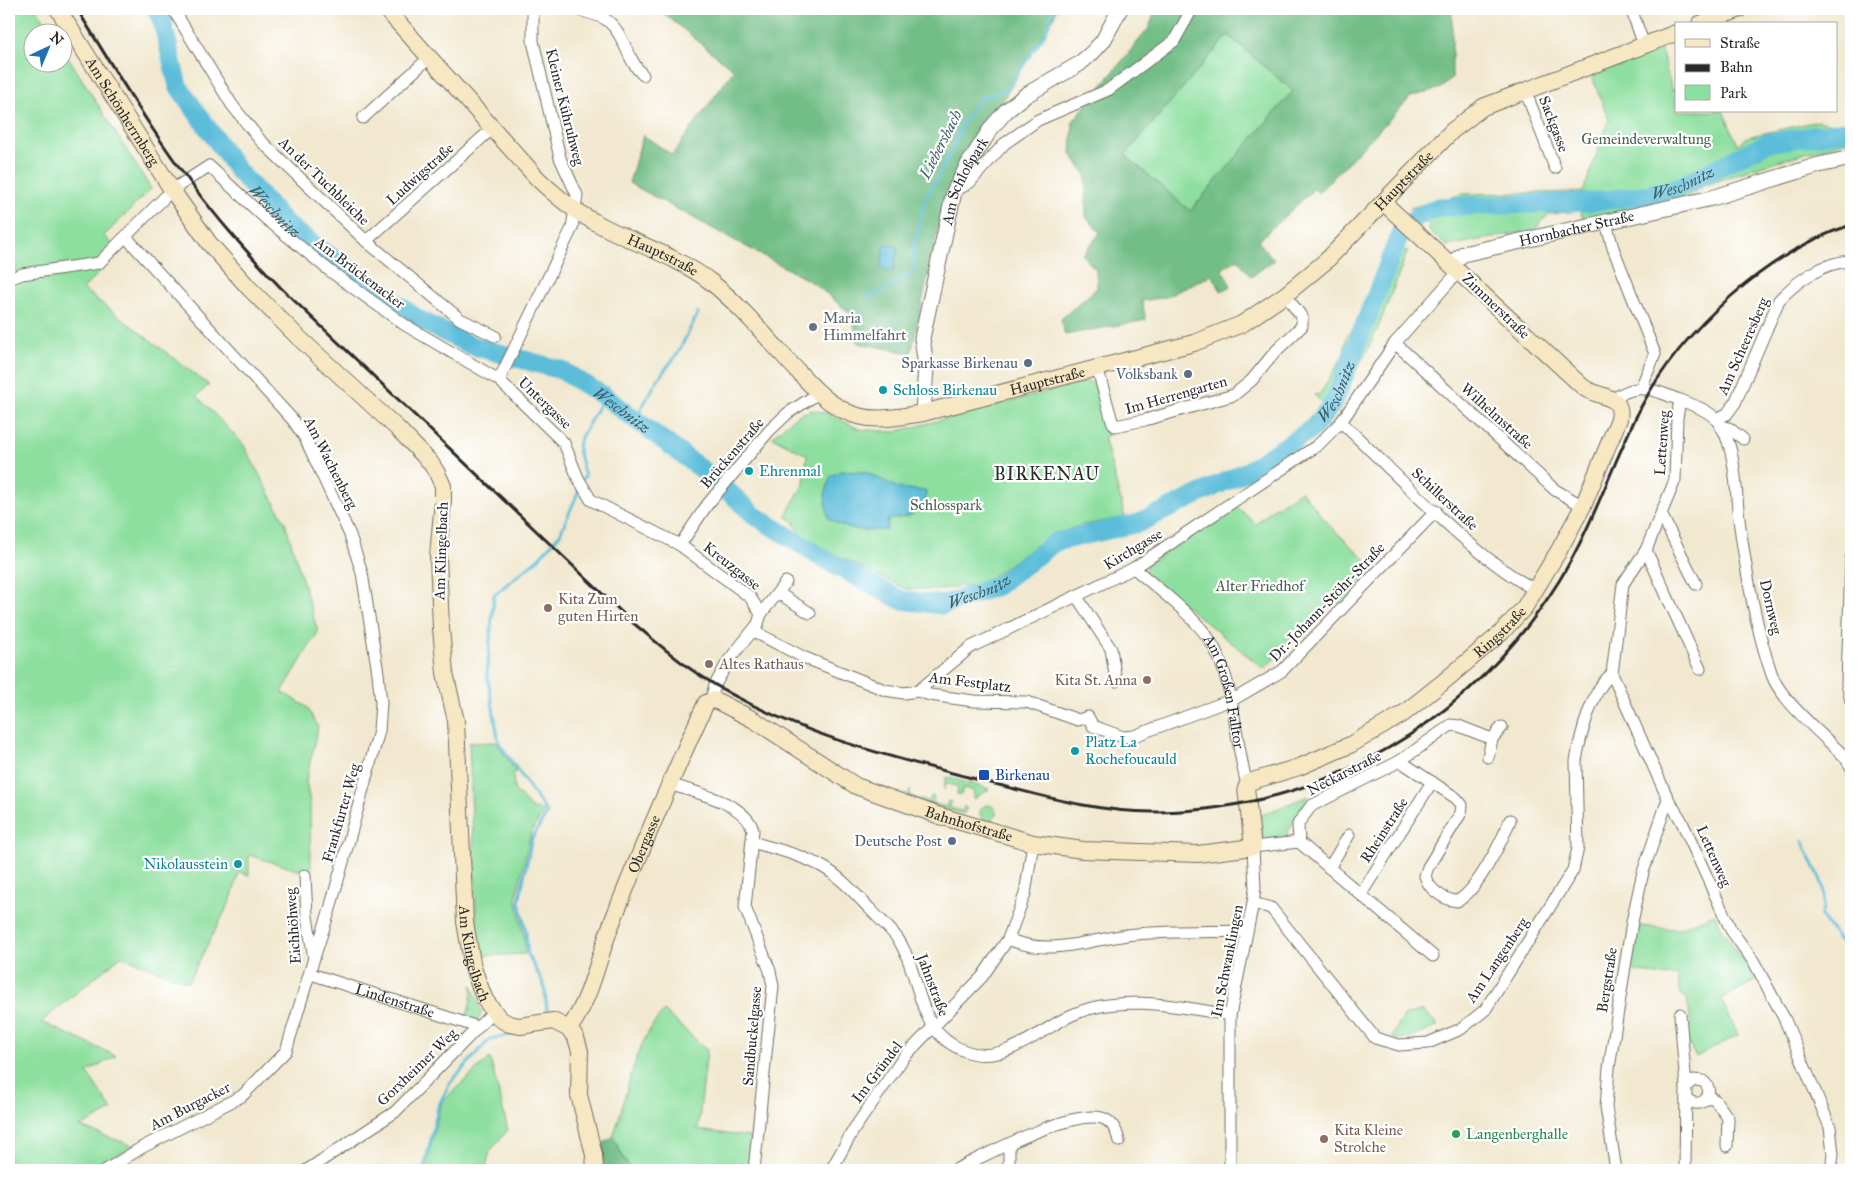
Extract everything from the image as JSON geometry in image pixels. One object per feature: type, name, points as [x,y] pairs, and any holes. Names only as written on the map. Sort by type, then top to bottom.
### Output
[{"type":"main road","name":"Am Schönherrnberg","points":[[58,9],[172,190]]},
{"type":"main road","points":[[1705,22],[1740,9]]},
{"type":"main road","name":"Hauptstraße","points":[[391,11],[538,180],[575,211],[669,257],[710,282],[753,323],[818,394],[836,407],[859,417],[892,418],[923,413],[1194,343],[1219,335],[1242,324],[1285,295],[1326,261],[1458,126],[1483,107],[1675,33]]},
{"type":"main road","name":"Am Klingelbach","points":[[172,190],[204,236],[249,288],[298,337],[398,429],[438,473],[444,500],[438,556],[441,628],[445,674],[456,721],[465,922],[473,968],[485,1000],[492,1012]]},
{"type":"main road","name":"Zimmerstraße","points":[[1384,203],[1583,388],[1614,399]]},
{"type":"main road","name":"Ringstraße","points":[[1248,784],[1299,767],[1350,744],[1402,714],[1442,684],[1500,633],[1524,608],[1583,506],[1619,419],[1620,408],[1614,399]]},
{"type":"main road","name":"Obergasse","points":[[569,1028],[587,1000],[600,953],[669,784],[706,704],[711,700]]},
{"type":"main road","name":"Bahnhofstraße","points":[[711,700],[717,701],[754,720],[856,786],[940,816],[1033,843],[1083,850],[1201,854],[1253,847]]},
{"type":"main road","name":"Am Großen Falltor","points":[[1248,784],[1253,847]]},
{"type":"main road","points":[[492,1012],[509,1024],[520,1026],[548,1021],[569,1028],[579,1044],[579,1095],[594,1155],[595,1170]]},
{"type":"street","name":"An der Tuchbleiche","points":[[173,9],[197,51],[246,126],[305,185],[366,241],[460,319],[495,336]]},
{"type":"street","name":"Kleiner Kühruhweg","points":[[533,9],[533,41],[560,158],[577,195],[575,211]]},
{"type":"street","points":[[575,9],[597,16],[610,23],[619,35],[632,63],[643,75]]},
{"type":"street","name":"Am Schloßpark","points":[[923,413],[926,366],[922,338],[954,192],[969,163],[992,127],[1006,111],[1026,95],[1079,64],[1092,53],[1104,41],[1120,9]]},
{"type":"street","points":[[954,192],[970,182],[1004,144],[1038,120],[1108,90],[1174,41],[1192,9]]},
{"type":"street","points":[[1631,9],[1644,45]]},
{"type":"street","points":[[363,118],[430,57]]},
{"type":"street","name":"Sackgasse","points":[[1526,90],[1555,168]]},
{"type":"street","name":"Ludwigstraße","points":[[366,241],[493,128]]},
{"type":"street","name":"Hornbacher Straße","points":[[1455,267],[1463,254],[1712,198],[1819,165],[1851,158]]},
{"type":"street","name":"Am Brückenacker","points":[[9,279],[22,274],[94,265],[103,260],[172,190],[209,166],[265,218],[330,271],[405,325],[499,380]]},
{"type":"street","name":"Untergasse","points":[[575,211],[572,228],[499,380],[564,443],[584,491],[598,504],[660,532],[680,545]]},
{"type":"street","points":[[1606,223],[1613,248],[1656,354],[1646,389]]},
{"type":"street","name":"Am Wachenberg","points":[[126,238],[292,419],[305,438],[350,536],[362,573],[378,672]]},
{"type":"street","name":"Am Scheeresberg","points":[[1718,422],[1736,403],[1779,300],[1790,288],[1816,271],[1843,261],[1851,261]]},
{"type":"street","name":"Kirchgasse","points":[[918,691],[971,647],[1134,568],[1318,445],[1341,422],[1394,343],[1455,267]]},
{"type":"street","name":"Im Herrengarten","points":[[1098,367],[1115,426],[1145,420],[1234,395],[1247,385],[1275,352],[1302,326],[1302,318],[1285,295]]},
{"type":"street","name":"Wilhelmstraße","points":[[1394,343],[1555,490],[1583,506]]},
{"type":"street","points":[[1614,399],[1623,392],[1646,389],[1680,400],[1729,428],[1743,439]]},
{"type":"street","name":"Brückenstraße","points":[[680,545],[707,504],[736,472],[752,449],[788,413],[818,394]]},
{"type":"street","name":"Lettenweg","points":[[1680,400],[1677,418],[1675,480],[1662,516],[1646,550],[1626,578],[1621,591],[1612,674],[1668,800],[1681,820],[1730,930],[1754,962],[1786,1020],[1830,1127],[1833,1154],[1831,1170]]},
{"type":"street","name":"Schillerstraße","points":[[1341,422],[1507,574],[1535,590]]},
{"type":"street","name":"Dornweg","points":[[1718,422],[1732,453],[1740,527],[1756,609],[1772,675],[1777,687],[1845,757],[1851,767]]},
{"type":"street","name":"Dr.-Johann-Stöhr-Straße","points":[[1231,700],[1282,671],[1436,511]]},
{"type":"street","points":[[1662,516],[1696,584]]},
{"type":"street","name":"Kreuzgasse","points":[[680,545],[750,597],[761,614],[761,620],[753,631]]},
{"type":"street","points":[[1646,550],[1700,669]]},
{"type":"street","points":[[1851,558],[1847,684],[1851,701]]},
{"type":"street","name":"Am Großen Falltor","points":[[1134,568],[1199,628],[1210,640],[1218,655],[1231,700],[1248,784]]},
{"type":"street","name":"Kreuzgasse","points":[[761,614],[786,582]]},
{"type":"street","name":"Kreuzgasse","points":[[778,593],[810,612]]},
{"type":"street","points":[[1077,597],[1111,650],[1116,681]]},
{"type":"street","points":[[753,631],[795,654],[885,690],[904,694],[918,691]]},
{"type":"street","name":"Obergasse","points":[[711,700],[711,694],[719,676],[729,660],[753,631]]},
{"type":"street","name":"Frankfurter Weg","points":[[314,958],[330,909],[376,746],[380,703],[378,672]]},
{"type":"street","name":"Am Langenberg","points":[[1253,903],[1271,908],[1375,1038],[1399,1045],[1428,1043],[1461,1029],[1485,1010],[1573,870],[1578,848],[1576,761],[1578,748],[1592,706],[1603,682],[1612,674]]},
{"type":"street","name":"Am Festplatz","points":[[918,691],[930,695],[974,701],[1027,702],[1078,720],[1088,717],[1093,726],[1123,737],[1134,736],[1231,700]]},
{"type":"street","points":[[1400,761],[1452,725],[1460,726],[1492,739]]},
{"type":"street","points":[[1488,757],[1492,739],[1502,728]]},
{"type":"street","name":"Neckarstraße","points":[[1298,842],[1298,824],[1311,806],[1400,761],[1456,798],[1462,805],[1461,813],[1428,867],[1426,876],[1437,892],[1448,899],[1457,901],[1468,893],[1505,834],[1510,820]]},
{"type":"street","name":"Rheinstraße","points":[[1361,894],[1432,782]]},
{"type":"street","name":"Sandbuckelgasse","points":[[669,784],[737,809],[752,826],[745,907],[770,971],[773,986],[754,1170]]},
{"type":"street","name":"Bergstraße","points":[[1616,1170],[1606,1107],[1608,1068],[1632,922],[1641,880],[1668,800]]},
{"type":"street","name":"Rheinstraße","points":[[1329,868],[1349,835]]},
{"type":"street","name":"Jahnstraße","points":[[752,842],[805,858],[841,880],[887,926],[904,951],[923,1009],[934,1028],[964,1051],[985,1054],[1017,1047],[1073,1014],[1120,1004],[1168,1005],[1230,1015]]},
{"type":"street","points":[[1253,847],[1298,842],[1434,956]]},
{"type":"street","name":"Im Gründel","points":[[831,1170],[880,1088],[904,1056],[934,1028],[982,977],[1008,939],[1025,894],[1033,843]]},
{"type":"street","name":"Im Schwanklingen","points":[[1230,1170],[1230,1015],[1253,903],[1255,888],[1253,847]]},
{"type":"street","name":"Eichhöhweg","points":[[305,875],[307,917],[314,958],[311,974]]},
{"type":"street","points":[[1008,939],[1025,946],[1049,949],[1135,934],[1247,931]]},
{"type":"street","name":"Lindenstraße","points":[[311,974],[478,1027]]},
{"type":"street","name":"Am Burgacker","points":[[106,1170],[141,1148],[242,1096],[286,1051],[311,974]]},
{"type":"street","name":"Gorxheimer Weg","points":[[307,1170],[395,1112],[492,1012]]},
{"type":"street","points":[[1680,1014],[1686,1086],[1685,1170]]},
{"type":"street","points":[[1686,1086],[1694,1080],[1703,1081],[1709,1088],[1708,1098]]},
{"type":"street","points":[[1686,1098],[1697,1104],[1708,1098],[1715,1100],[1730,1117],[1727,1146]]},
{"type":"street","points":[[955,1170],[1009,1144],[1069,1121],[1089,1117],[1104,1118],[1116,1129],[1119,1141]]},
{"type":"street","points":[[1009,1144],[1009,1170]]},
{"type":"green space","points":[[9,9],[37,9],[45,22],[22,22],[22,72],[72,72],[72,63],[151,189],[104,236],[120,252],[83,289],[209,385],[197,396],[243,444],[285,522],[318,632],[282,692],[307,707],[318,727],[306,781],[310,803],[311,874],[249,855],[249,875],[239,872],[231,900],[188,982],[121,956],[41,1022],[116,1056],[87,1072],[112,1110],[80,1127],[134,1146],[96,1170],[9,1170]]},
{"type":"green space","points":[[658,9],[1056,9],[1054,17],[946,192],[911,353],[858,343],[852,315],[815,284],[629,183],[643,135],[672,155],[734,70]]},
{"type":"green space","points":[[1156,9],[1452,9],[1452,78],[1441,88],[1411,97],[1318,193],[1314,189],[1258,241],[1274,260],[1251,277],[1238,259],[1222,269],[1231,286],[1221,291],[1212,275],[1166,297],[1142,301],[1146,320],[1065,335],[1061,319],[1097,288],[1096,270],[1082,255],[1100,233],[1086,217],[1086,175],[1071,154],[1073,121],[1149,28]],"holes":[[[1228,35],[1293,91],[1190,211],[1125,155]]]},
{"type":"green space","points":[[1228,35],[1293,91],[1190,211],[1125,155]]},
{"type":"green space","name":"Gemeindeverwaltung","points":[[1661,49],[1672,90],[1675,89],[1675,112],[1723,112],[1738,145],[1747,137],[1818,121],[1839,125],[1851,123],[1851,140],[1764,165],[1703,186],[1678,202],[1627,213],[1583,218],[1580,211],[1549,214],[1528,237],[1522,232],[1447,246],[1427,229],[1430,226],[1410,208],[1463,194],[1583,192],[1609,120],[1591,74]]},
{"type":"green space","points":[[1408,250],[1376,333],[1366,353],[1355,372],[1328,407],[1314,395],[1320,394],[1344,354],[1346,338],[1372,303],[1385,268],[1396,253]]},
{"type":"green space","name":"Schlosspark","points":[[1088,381],[1096,386],[1109,435],[1104,437],[1125,517],[1079,526],[1054,535],[1038,544],[983,583],[937,590],[906,589],[807,541],[797,534],[800,531],[794,525],[795,522],[785,516],[804,484],[807,455],[772,437],[797,415],[812,410],[827,413],[859,429],[895,432]]},
{"type":"green space","name":"Alter Friedhof","points":[[1301,491],[1331,527],[1376,570],[1342,605],[1335,600],[1264,669],[1145,573],[1146,565],[1236,506],[1256,524],[1270,511]]},
{"type":"green space","points":[[496,742],[516,772],[513,772],[514,789],[532,809],[545,810],[531,832],[516,899],[525,940],[525,954],[478,956],[469,743]]},
{"type":"green space","points":[[946,777],[989,789],[973,799],[974,791],[963,788],[961,795],[957,794],[958,787],[946,783],[944,790]]},
{"type":"green space","points":[[910,790],[910,796],[929,802],[931,796],[934,797],[933,803],[946,807],[948,801],[951,802],[950,808],[963,811],[964,806],[967,809],[963,814],[908,799]]},
{"type":"green space","points":[[1308,796],[1285,837],[1262,841],[1259,816]]},
{"type":"green space","points":[[988,805],[994,807],[996,813],[994,819],[988,821],[982,819],[980,813],[982,807]]},
{"type":"green space","points":[[1715,914],[1722,930],[1757,980],[1721,999],[1738,1035],[1696,1057],[1688,1043],[1685,1026],[1691,1025],[1687,998],[1680,994],[1677,975],[1663,976],[1634,971],[1631,968],[1638,926],[1677,929]]},
{"type":"green space","points":[[472,985],[482,1013],[478,1020],[466,1020],[471,1000]]},
{"type":"green space","points":[[1422,1010],[1438,1025],[1421,1034],[1396,1040],[1392,1036],[1404,1016]]},
{"type":"green space","points":[[664,1011],[707,1050],[698,1130],[751,1137],[749,1170],[630,1170],[613,1137],[638,1055],[653,1024]]},
{"type":"green space","points":[[490,1058],[508,1130],[490,1151],[485,1170],[424,1170],[442,1101]]},
{"type":"green space","points":[[613,1137],[630,1170],[600,1170],[599,1146]]},
{"type":"water","points":[[885,244],[898,247],[893,271],[880,268]]},
{"type":"water","points":[[840,471],[866,472],[898,488],[926,491],[925,505],[909,516],[888,520],[887,530],[863,530],[842,526],[828,518],[825,494],[831,476]]},
{"type":"waterway","name":"Weschnitz","points":[[156,9],[162,21],[178,86],[238,171],[288,226],[418,319],[470,345],[561,370],[604,396],[716,480],[754,515],[831,563],[901,600],[943,605],[997,586],[1055,542],[1139,523],[1249,470],[1313,428],[1334,402],[1400,234],[1415,218],[1438,207],[1591,202],[1651,194],[1679,187],[1767,143],[1851,130]]},
{"type":"waterway","name":"Liebersbach","points":[[868,297],[914,272],[914,248],[924,202],[953,149],[962,124],[979,99],[1007,89],[1045,34],[1054,9]]},
{"type":"waterway","name":"Liebersbach","points":[[636,418],[658,379],[678,353],[698,313]]},
{"type":"waterway","points":[[583,479],[585,476],[578,450],[579,441],[604,396]]},
{"type":"waterway","points":[[548,1017],[544,985],[528,955],[526,931],[519,901],[532,838],[547,813],[499,743],[487,673],[494,595],[539,558],[560,534],[580,488]]},
{"type":"waterway","points":[[1803,841],[1820,877],[1824,893],[1821,916],[1838,939],[1851,950]]},
{"type":"waterway","points":[[424,1170],[438,1107],[450,1083],[490,1039],[520,1033]]},
{"type":"railway","points":[[77,9],[168,152],[209,206],[255,260],[281,288],[632,622],[681,662],[733,695],[770,714],[848,743],[927,767],[1044,797],[1101,808],[1158,812],[1220,807],[1279,794],[1335,775],[1388,748],[1437,715],[1483,676],[1523,631],[1559,581],[1582,539],[1641,407],[1658,378],[1679,350],[1730,297],[1759,274],[1789,254],[1820,237],[1851,225]]},
{"type":"place","name":"Maria Himmelfahrt","points":[[813,327]]},
{"type":"place","name":"Sparkasse Birkenau","points":[[1028,363]]},
{"type":"place","name":"Volksbank","points":[[1188,374]]},
{"type":"place","name":"Schloss Birkenau","points":[[883,390]]},
{"type":"place","name":"Ehrenmal","points":[[749,471]]},
{"type":"place","name":"Kita Zum guten Hirten","points":[[548,608]]},
{"type":"place","name":"Altes Rathaus","points":[[709,664]]},
{"type":"place","name":"Kita St. Anna","points":[[1147,680]]},
{"type":"place","name":"Platz La Rochefoucauld","points":[[1075,751]]},
{"type":"place","name":"Birkenau","points":[[984,775]]},
{"type":"place","name":"Deutsche Post","points":[[952,841]]},
{"type":"place","name":"Nikolausstein","points":[[238,864]]},
{"type":"place","name":"Langenberghalle","points":[[1456,1134]]},
{"type":"place","name":"Kita Kleine Strolche","points":[[1324,1139]]},
{"type":"district","name":"BIRKENAU","points":[[1047,474]]}]
